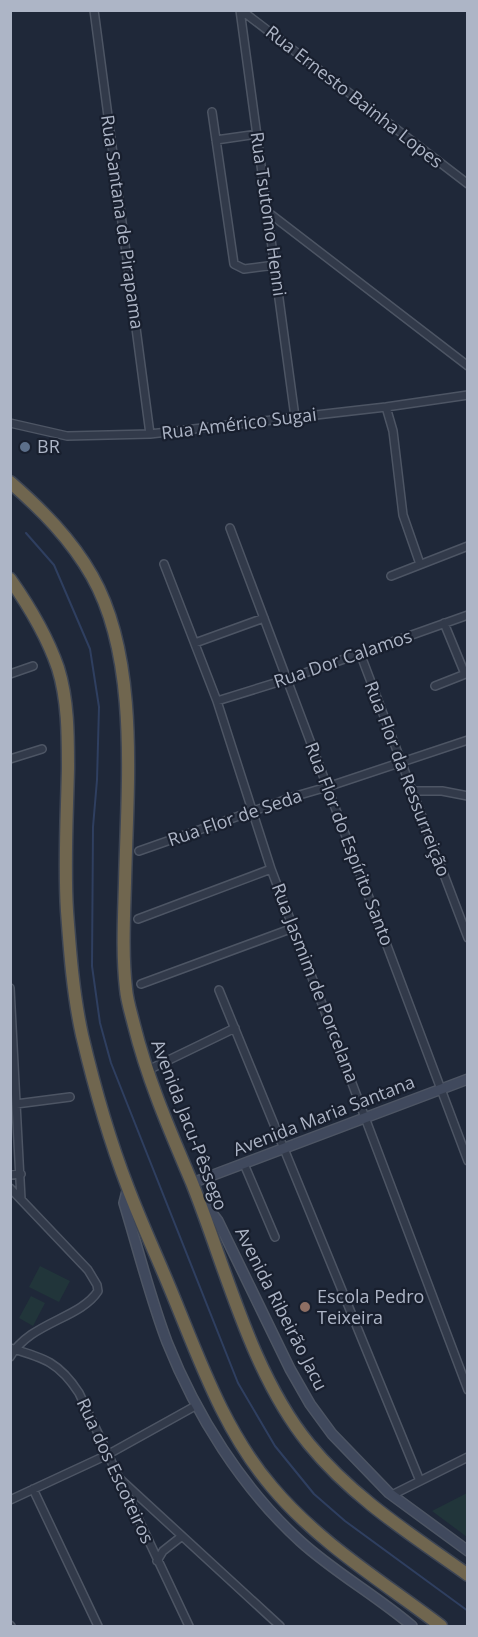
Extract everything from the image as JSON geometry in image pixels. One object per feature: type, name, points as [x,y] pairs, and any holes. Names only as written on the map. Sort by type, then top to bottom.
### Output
[{"type":"highway","name":"Avenida Jacu-Pêssego","points":[[10,482],[38,506],[72,544],[93,577],[116,639],[125,695],[128,749],[124,924],[126,990],[146,1071],[251,1340],[287,1412],[308,1443],[332,1470],[376,1508],[468,1575]]},
{"type":"highway","points":[[10,579],[48,642],[58,670],[66,705],[68,742],[67,905],[71,967],[82,1033],[102,1107],[128,1187],[211,1389],[247,1454],[271,1486],[300,1517],[331,1544],[441,1626]]},
{"type":"street","name":"Rua Santana de Pirapama","points":[[94,10],[150,434]]},
{"type":"street","name":"Rua Tsutomo Henni","points":[[241,10],[295,417]]},
{"type":"street","name":"Rua Ernesto Bainha Lopes","points":[[241,10],[468,184]]},
{"type":"street","points":[[212,112],[234,264],[244,269],[275,265]]},
{"type":"street","points":[[216,140],[258,135]]},
{"type":"street","points":[[268,213],[468,366]]},
{"type":"street","name":"Rua Américo Sugai","points":[[10,423],[67,436],[150,434],[386,407],[468,395]]},
{"type":"street","points":[[386,407],[393,431],[403,515],[420,564]]},
{"type":"street","name":"Rua Flor do Espírito Santo","points":[[230,528],[468,1161]]},
{"type":"street","points":[[391,576],[468,546]]},
{"type":"street","points":[[164,564],[217,702]]},
{"type":"street","name":"Rua Dor Calamos","points":[[217,702],[468,615]]},
{"type":"street","points":[[195,643],[264,618]]},
{"type":"street","points":[[435,686],[466,674],[444,623]]},
{"type":"street","name":"Rua Flor da Ressurreição","points":[[360,653],[468,938]]},
{"type":"street","points":[[10,674],[33,666]]},
{"type":"street","name":"Rua Jasmim de Porcelana","points":[[217,702],[271,869],[468,1390]]},
{"type":"street","name":"Rua Flor de Seda","points":[[139,851],[251,811],[468,740]]},
{"type":"street","points":[[10,759],[42,749]]},
{"type":"street","points":[[411,791],[442,791],[468,796]]},
{"type":"street","points":[[138,919],[271,869]]},
{"type":"street","points":[[141,984],[293,928]]},
{"type":"street","points":[[10,988],[21,1199]]},
{"type":"street","points":[[219,990],[420,1481]]},
{"type":"street","points":[[146,1071],[235,1028]]},
{"type":"street","name":"Avenida Maria Santana","points":[[192,1184],[468,1079]]},
{"type":"street","points":[[16,1104],[70,1096]]},
{"type":"street","points":[[244,1164],[275,1237]]},
{"type":"street","points":[[10,1175],[21,1174]]},
{"type":"street","points":[[128,1187],[124,1203],[166,1340],[197,1405],[242,1476],[272,1514],[302,1543],[412,1626]]},
{"type":"street","points":[[10,1188],[88,1270],[98,1285],[98,1291],[87,1302],[26,1338],[13,1348],[10,1357]]},
{"type":"street","name":"Avenida Ribeirão Jacu","points":[[198,1201],[208,1208],[218,1221],[290,1369],[310,1404],[332,1434],[392,1496],[468,1551]]},
{"type":"street","name":"Rua dos Escoteiros","points":[[13,1348],[38,1355],[62,1371],[71,1381],[83,1400],[189,1626]]},
{"type":"street","points":[[10,1500],[107,1455],[197,1405]]},
{"type":"street","points":[[392,1496],[468,1457]]},
{"type":"street","points":[[118,1478],[280,1626]]},
{"type":"street","points":[[33,1489],[98,1626]]},
{"type":"street","points":[[157,1561],[163,1551],[182,1536]]},
{"type":"green space","points":[[40,1266],[70,1281],[59,1302],[29,1287]]},
{"type":"green space","points":[[31,1296],[45,1303],[33,1326],[19,1318]]},
{"type":"green space","points":[[467,1493],[467,1537],[432,1511]]},
{"type":"waterway","points":[[26,533],[54,565],[90,649],[99,707],[93,827],[92,966],[100,1023],[111,1063],[238,1383],[275,1446],[314,1494],[345,1521],[468,1611]]},
{"type":"place","name":"BR","points":[[25,447]]},
{"type":"place","name":"Escola Pedro Teixeira","points":[[305,1307]]}]
